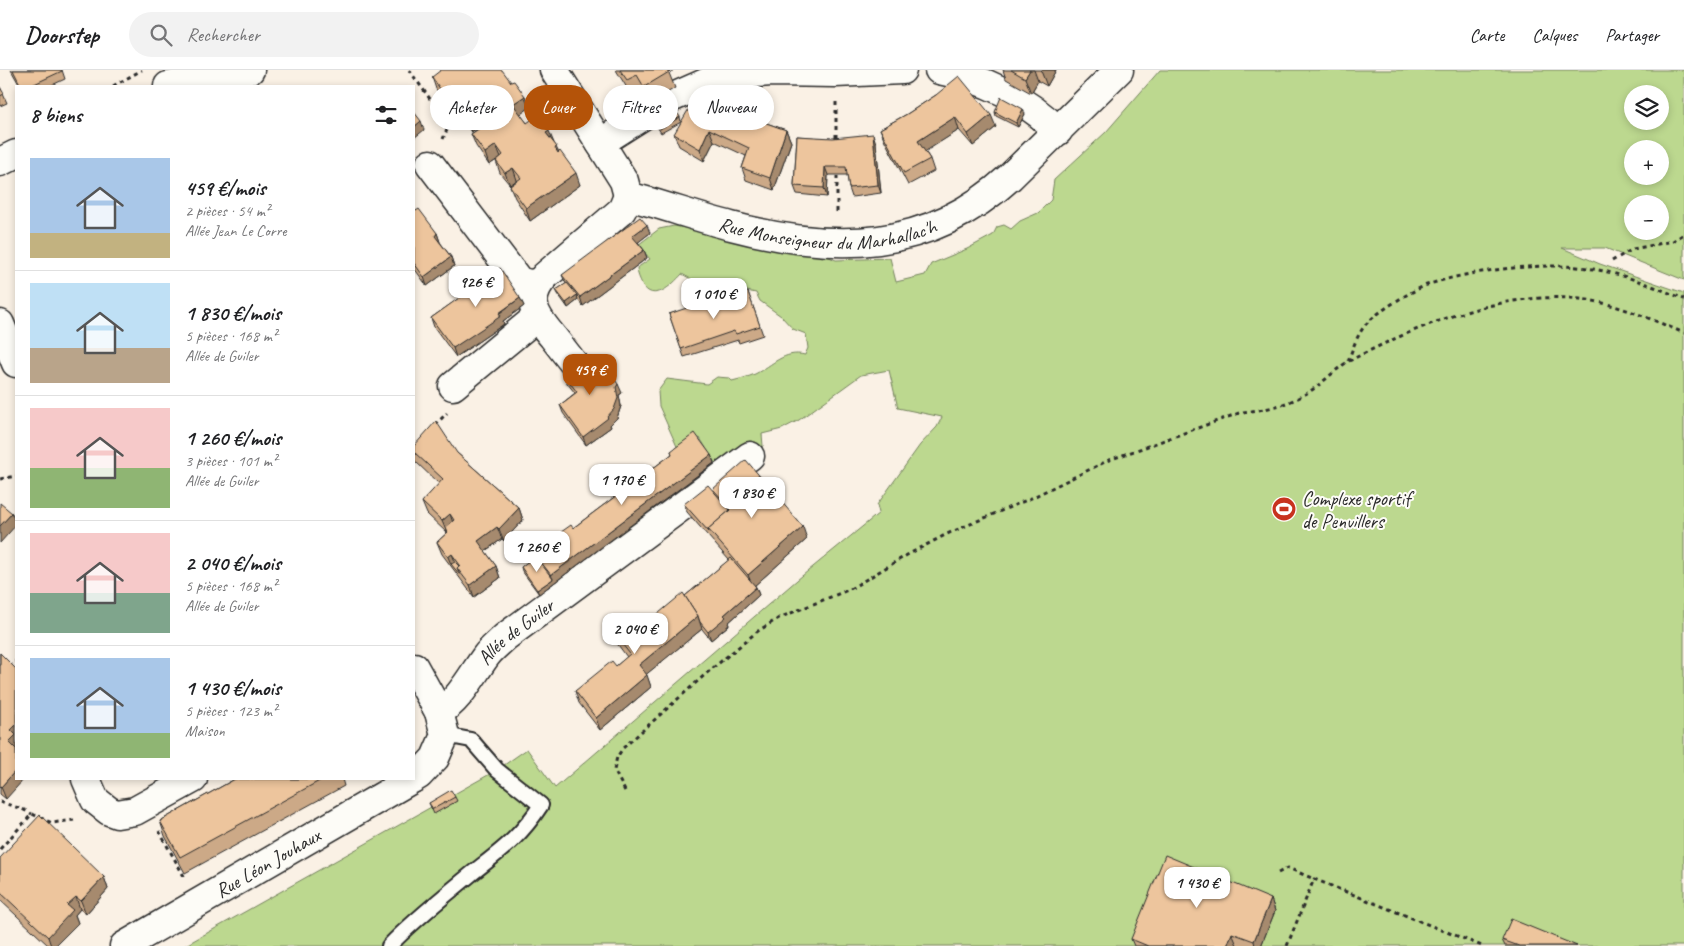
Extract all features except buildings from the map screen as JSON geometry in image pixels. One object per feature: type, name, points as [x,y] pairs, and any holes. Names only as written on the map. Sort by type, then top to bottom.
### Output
[{"type":"street","points":[[173,85],[250,70]]},
{"type":"street","points":[[554,70],[624,181],[628,196],[622,210],[538,283],[533,300],[537,317],[575,365]]},
{"type":"street","points":[[600,143],[671,98],[721,76],[770,72],[835,73],[902,70]]},
{"type":"street","points":[[939,70],[966,76],[999,91],[1039,113],[1058,130]]},
{"type":"street","name":"Rue Monseigneur du Marhallac'h","points":[[628,196],[755,232],[803,241],[837,243],[887,240],[952,219],[969,209],[996,189],[1119,70]]},
{"type":"street","points":[[0,162],[15,154]]},
{"type":"street","points":[[430,164],[520,281],[529,284],[538,283]]},
{"type":"street","points":[[453,386],[537,317]]},
{"type":"street","points":[[0,324],[15,361]]},
{"type":"street","name":"Allée de Guiler","points":[[442,723],[450,704],[472,678],[487,655],[505,637],[750,456]]},
{"type":"street","points":[[472,678],[510,661]]},
{"type":"street","points":[[415,669],[442,723]]},
{"type":"street","name":"Rue Léon Jouhaux","points":[[415,777],[435,758],[442,723]]},
{"type":"street","points":[[86,780],[95,800],[109,811],[117,814],[135,811],[191,780]]},
{"type":"street","name":"Rue Léon Jouhaux","points":[[124,946],[410,780]]},
{"type":"lane","points":[[389,946],[419,916],[504,849],[529,824],[540,806],[496,770],[472,740],[442,723]]},
{"type":"path","points":[[116,85],[142,70]]},
{"type":"path","points":[[410,70],[449,125],[430,164]]},
{"type":"path","points":[[835,73],[836,146]]},
{"type":"path","points":[[837,176],[837,243]]},
{"type":"path","points":[[1612,260],[1634,249],[1673,241],[1684,234]]},
{"type":"path","points":[[1348,362],[1358,334],[1378,314],[1427,285],[1459,277],[1507,268],[1558,267],[1593,269],[1684,298]]},
{"type":"path","points":[[625,791],[614,770],[617,757],[622,748],[758,631],[779,618],[850,589],[947,534],[1030,499],[1109,460],[1242,412],[1263,411],[1285,403],[1314,388],[1348,362],[1410,332],[1448,318],[1498,305],[1549,297],[1581,299],[1640,314],[1684,333]]},
{"type":"path","points":[[433,428],[459,400],[453,386]]},
{"type":"path","points":[[0,479],[15,476]]},
{"type":"path","points":[[4,662],[9,666],[15,662]]},
{"type":"path","points":[[0,802],[22,809],[52,823],[79,820],[100,805]]},
{"type":"path","points":[[145,805],[198,903]]},
{"type":"path","points":[[0,849],[32,814]]},
{"type":"path","points":[[1278,873],[1288,868],[1482,946]]},
{"type":"path","points":[[1288,946],[1314,879]]},
{"type":"green space","name":"Complexe sportif de Penvillers","points":[[1160,70],[1684,70],[1684,280],[1605,248],[1562,248],[1600,264],[1684,293],[1684,946],[184,946],[497,770],[527,749],[555,788],[797,580],[879,513],[877,505],[920,445],[937,427],[942,417],[898,408],[889,370],[861,375],[799,420],[782,429],[762,434],[763,446],[750,450],[717,466],[700,438],[679,451],[659,406],[658,391],[667,379],[707,384],[717,377],[729,378],[732,381],[747,377],[785,356],[805,355],[808,348],[806,334],[793,329],[781,316],[760,301],[756,293],[731,285],[714,292],[682,274],[662,291],[657,293],[646,290],[637,268],[650,259],[638,245],[659,229],[674,226],[815,251],[836,260],[890,258],[896,282],[925,275],[931,264],[967,249],[993,235],[997,227],[1004,225],[1011,229],[1020,221],[1038,213],[1051,200],[1054,180],[1106,132]]},
{"type":"place","name":"Complexe sportif de Penvillers","points":[[1284,509]]}]
